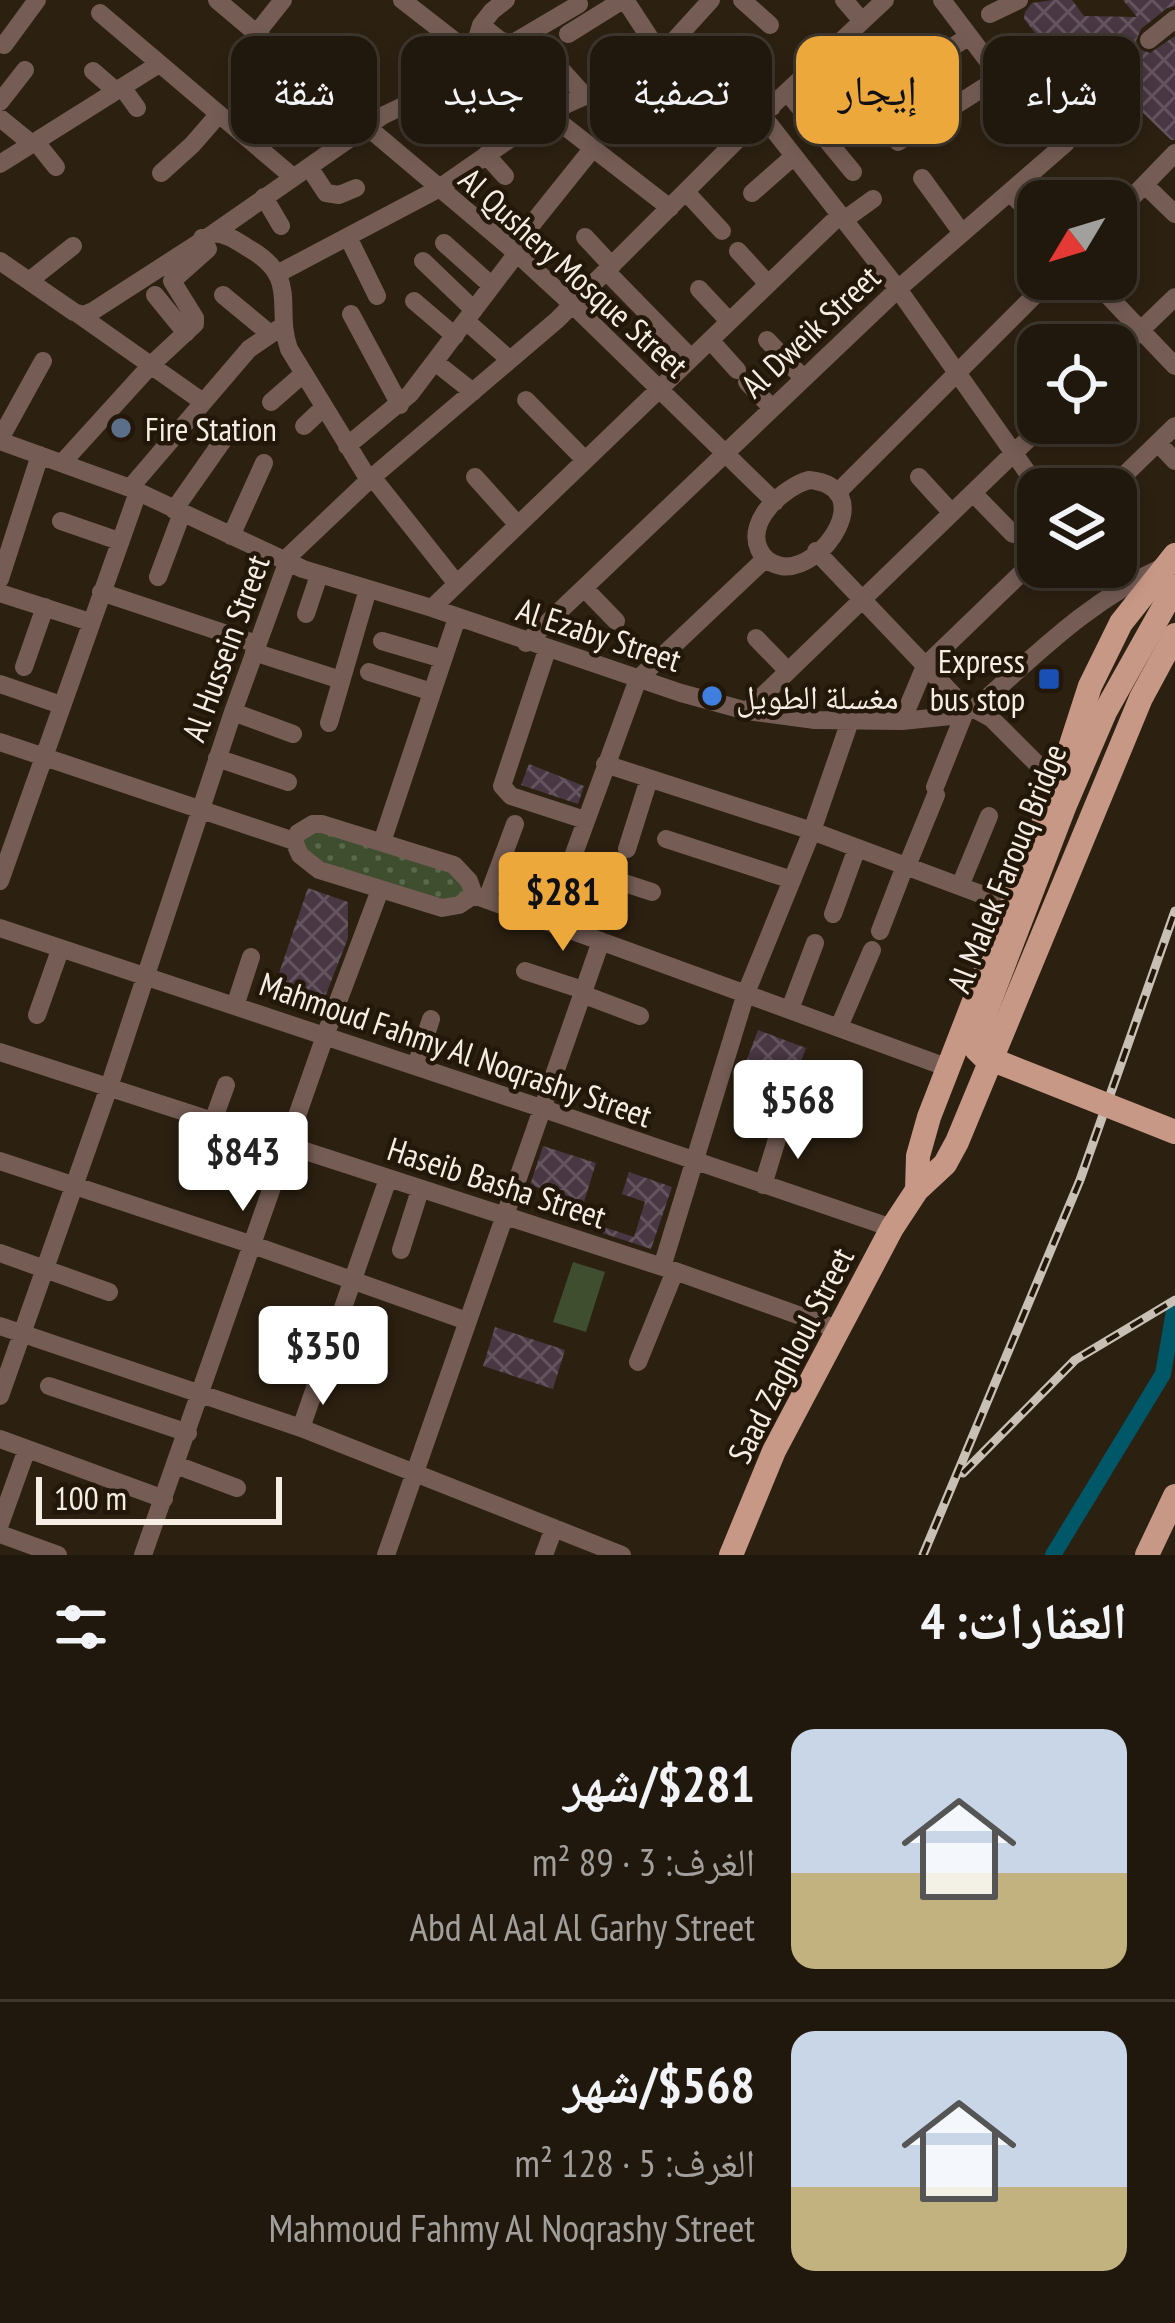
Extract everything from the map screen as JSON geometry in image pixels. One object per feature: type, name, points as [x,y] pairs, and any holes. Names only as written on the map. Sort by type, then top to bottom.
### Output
[{"type":"main road","name":"Saad Zaghloul Street","points":[[917,1190],[924,1131],[1058,785],[1090,686],[1137,600],[1172,568]]},
{"type":"main road","name":"Al Malek Farouq Bridge","points":[[1172,568],[1065,805],[974,1043],[988,1059],[1175,1132]]},
{"type":"main road","name":"Saad Zaghloul Street","points":[[731,1555],[774,1451],[837,1329],[892,1228],[917,1190],[945,1164],[964,1127],[1141,698],[1175,635]]},
{"type":"main road","points":[[1147,1555],[1175,1496]]},
{"type":"street","points":[[4,45],[37,0]]},
{"type":"street","name":"Al Qushery Mosque Street","points":[[217,0],[258,36]]},
{"type":"street","points":[[256,34],[283,0]]},
{"type":"street","points":[[402,0],[449,36]]},
{"type":"street","points":[[678,36],[705,7],[683,0]]},
{"type":"street","points":[[742,0],[770,25]]},
{"type":"street","points":[[844,0],[862,20]]},
{"type":"street","name":"Al Hussein Street","points":[[772,106],[885,0]]},
{"type":"street","points":[[942,0],[983,54]]},
{"type":"street","points":[[990,14],[1019,0]]},
{"type":"street","points":[[568,34],[621,1],[655,36]]},
{"type":"street","points":[[478,36],[499,2]]},
{"type":"street","points":[[481,25],[512,43],[579,4]]},
{"type":"street","points":[[100,14],[219,114],[326,193],[339,195],[356,188]]},
{"type":"street","points":[[1149,40],[1175,19]]},
{"type":"street","points":[[959,43],[970,36]]},
{"type":"street","points":[[4,156],[34,143],[159,64]]},
{"type":"street","points":[[0,103],[25,70]]},
{"type":"street","points":[[93,71],[137,108]]},
{"type":"street","points":[[566,75],[585,96]]},
{"type":"street","points":[[787,92],[796,103]]},
{"type":"street","points":[[566,104],[590,94]]},
{"type":"street","points":[[161,173],[219,114]]},
{"type":"street","points":[[0,118],[56,167]]},
{"type":"street","points":[[772,119],[794,156],[898,289],[1024,468]]},
{"type":"street","points":[[566,127],[670,208]]},
{"type":"street","name":"Al Qushery Mosque Street","points":[[377,138],[514,251],[776,502]]},
{"type":"street","points":[[78,314],[93,311],[342,144]]},
{"type":"street","points":[[277,274],[438,189],[502,144]]},
{"type":"street","name":"Al Hussein Street","points":[[0,1396],[285,562],[371,479],[573,305],[733,144]]},
{"type":"street","points":[[830,144],[853,172]]},
{"type":"street","name":"Al Dweik Street","points":[[526,643],[898,289],[1064,144]]},
{"type":"street","points":[[347,446],[400,405],[593,148]]},
{"type":"street","points":[[1137,192],[1175,153]]},
{"type":"street","points":[[486,155],[505,176]]},
{"type":"street","points":[[752,193],[794,156]]},
{"type":"street","points":[[922,178],[962,232]]},
{"type":"street","points":[[1145,184],[1175,214]]},
{"type":"street","points":[[686,192],[722,231]]},
{"type":"street","points":[[1010,192],[1017,200]]},
{"type":"street","points":[[264,197],[281,226]]},
{"type":"street","points":[[432,608],[768,284],[842,218],[873,199]]},
{"type":"street","points":[[0,881],[134,490],[203,402],[249,350],[276,329],[285,302],[277,274],[256,253],[222,233],[208,235]]},
{"type":"street","points":[[62,463],[195,324],[172,281],[207,251],[208,235]]},
{"type":"street","points":[[585,237],[691,358]]},
{"type":"street","points":[[347,238],[376,296]]},
{"type":"street","points":[[444,243],[492,286]]},
{"type":"street","points":[[29,281],[73,246]]},
{"type":"street","points":[[738,251],[768,284]]},
{"type":"street","points":[[423,261],[465,322],[510,360]]},
{"type":"street","points":[[2,265],[203,402]]},
{"type":"street","points":[[699,289],[767,337],[802,379]]},
{"type":"street","points":[[223,295],[276,329],[347,446],[457,584]]},
{"type":"street","points":[[154,296],[185,333]]},
{"type":"street","points":[[1137,334],[1175,297]]},
{"type":"street","points":[[837,494],[1030,300]]},
{"type":"street","points":[[1112,300],[1175,366]]},
{"type":"street","points":[[414,301],[465,322]]},
{"type":"street","points":[[351,314],[400,405]]},
{"type":"street","points":[[710,340],[771,407]]},
{"type":"street","points":[[0,440],[43,361]]},
{"type":"street","points":[[435,362],[472,392]]},
{"type":"street","points":[[271,402],[303,374]]},
{"type":"street","points":[[526,400],[585,460]]},
{"type":"street","points":[[304,426],[323,408]]},
{"type":"street","points":[[1131,468],[1175,426]]},
{"type":"street","points":[[158,577],[178,512],[226,436]]},
{"type":"street","name":"Al Ezaby Street","points":[[0,440],[134,490],[285,562],[747,711],[850,722],[902,721],[969,710]]},
{"type":"street","points":[[1158,442],[1175,461]]},
{"type":"street","points":[[747,711],[1023,444]]},
{"type":"street","points":[[0,579],[40,455]]},
{"type":"street","points":[[230,536],[264,463]]},
{"type":"street","points":[[476,477],[518,525]]},
{"type":"street","points":[[919,477],[952,513]]},
{"type":"street","points":[[809,481],[827,485],[837,494],[844,511],[835,535],[805,561],[781,566],[765,559],[756,537],[758,525],[776,502],[809,481]]},
{"type":"street","points":[[973,493],[1012,534]]},
{"type":"street","points":[[61,520],[119,541]]},
{"type":"street","points":[[816,551],[958,700],[991,718],[1058,785]]},
{"type":"street","points":[[549,922],[638,679],[765,559]]},
{"type":"street","points":[[839,1027],[969,710],[1084,612],[1113,592],[1172,568]]},
{"type":"street","points":[[306,614],[319,574]]},
{"type":"street","points":[[902,721],[925,666],[1017,577]]},
{"type":"street","points":[[584,587],[616,621]]},
{"type":"street","points":[[1110,588],[1113,592]]},
{"type":"street","points":[[328,723],[368,589]]},
{"type":"street","points":[[0,592],[90,622]]},
{"type":"street","points":[[101,592],[341,680]]},
{"type":"street","points":[[24,668],[45,607]]},
{"type":"street","points":[[382,842],[457,618]]},
{"type":"street","points":[[756,638],[788,671]]},
{"type":"street","points":[[382,641],[442,659]]},
{"type":"street","points":[[547,650],[502,786],[511,796],[585,820]]},
{"type":"street","points":[[369,672],[432,692]]},
{"type":"street","points":[[0,684],[61,705]]},
{"type":"street","points":[[233,712],[293,734]]},
{"type":"street","points":[[638,1362],[746,993],[850,722]]},
{"type":"street","points":[[0,742],[294,841],[311,866],[442,908],[480,897],[515,824]]},
{"type":"street","points":[[217,758],[288,782]]},
{"type":"street","points":[[605,764],[812,831],[1010,905]]},
{"type":"street","points":[[627,849],[649,778]]},
{"type":"street","points":[[960,886],[989,817]]},
{"type":"street","points":[[294,841],[305,828],[322,824],[454,865],[480,897],[946,1067]]},
{"type":"street","points":[[666,839],[792,880]]},
{"type":"street","points":[[833,914],[857,848]]},
{"type":"street","points":[[569,865],[652,892]]},
{"type":"street","points":[[143,1555],[380,890]]},
{"type":"street","name":"Mahmoud Fahmy Al Noqrashy Street","points":[[0,928],[892,1228]]},
{"type":"street","points":[[386,1555],[601,941]]},
{"type":"street","points":[[790,1009],[815,943]]},
{"type":"street","points":[[38,1015],[60,950]]},
{"type":"street","points":[[235,1006],[251,957]]},
{"type":"street","points":[[525,971],[640,1016]]},
{"type":"street","points":[[416,1066],[431,1018]]},
{"type":"street","name":"Haseib Basha Street","points":[[0,1052],[668,1269],[837,1329]]},
{"type":"street","points":[[213,1121],[226,1085]]},
{"type":"street","points":[[763,1185],[782,1123]]},
{"type":"street","points":[[0,1161],[467,1321]]},
{"type":"street","points":[[301,1429],[388,1179]]},
{"type":"street","points":[[401,1250],[421,1190]]},
{"type":"street","points":[[0,1253],[109,1292]]},
{"type":"street","points":[[0,1326],[301,1429],[622,1555]]},
{"type":"street","points":[[50,1386],[188,1433]]},
{"type":"street","points":[[0,1439],[164,1499]]},
{"type":"street","points":[[0,1523],[27,1449]]},
{"type":"street","points":[[176,1465],[236,1488]]},
{"type":"street","points":[[544,1555],[554,1528]]},
{"type":"street","points":[[0,1534],[58,1555]]},
{"type":"green space","points":[[316,829],[451,869],[469,894],[444,903],[311,860],[300,842]]},
{"type":"green space","points":[[573,1262],[605,1272],[586,1332],[553,1322]]},
{"type":"building","points":[[1072,0],[1084,16],[1137,17],[1123,0],[1175,0],[1175,6],[1138,36],[1037,36],[1024,19],[1032,3]]},
{"type":"building","points":[[1175,36],[1175,140],[1140,110],[1140,49],[1150,53]]},
{"type":"building","points":[[529,764],[584,786],[578,804],[521,785]]},
{"type":"building","points":[[308,888],[348,902],[348,938],[321,1007],[273,991]]},
{"type":"building","points":[[758,1030],[806,1048],[784,1107],[736,1089]]},
{"type":"building","points":[[543,1146],[596,1163],[584,1202],[530,1185]]},
{"type":"building","points":[[629,1172],[672,1187],[651,1249],[596,1231],[598,1225],[634,1237],[645,1202],[622,1194]]},
{"type":"building","points":[[495,1327],[565,1350],[553,1389],[483,1366]]},
{"type":"waterway","points":[[1053,1555],[1163,1374],[1175,1305]]},
{"type":"railway","points":[[923,1555],[1080,1180],[1175,911]]},
{"type":"railway","points":[[963,1473],[1075,1360],[1175,1300]]},
{"type":"place","name":"Fire Station","points":[[121,428]]},
{"type":"place","name":"Express bus stop","points":[[1049,679]]},
{"type":"place","name":"مغسلة الطويل","points":[[712,696]]}]
